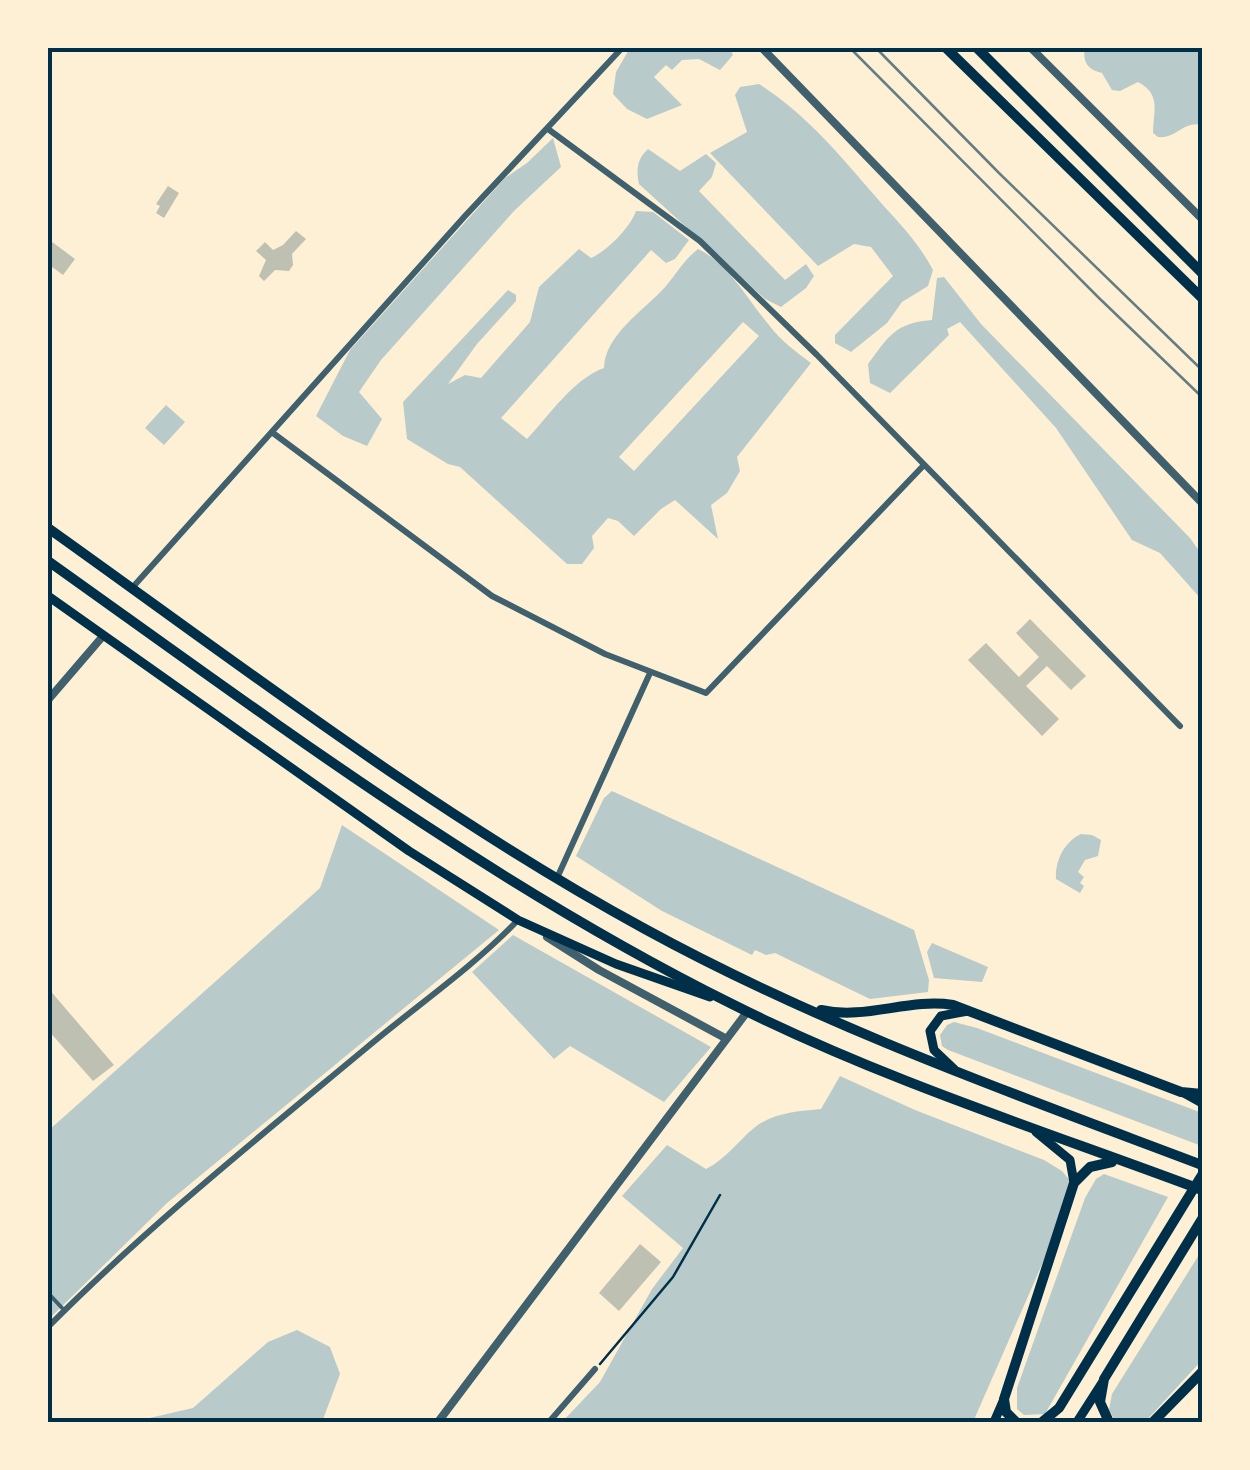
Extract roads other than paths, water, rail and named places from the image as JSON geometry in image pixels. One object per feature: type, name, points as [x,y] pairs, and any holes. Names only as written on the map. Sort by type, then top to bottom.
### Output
[{"type":"main road","points":[[946,48],[1202,298]]},
{"type":"main road","points":[[977,48],[1202,273]]},
{"type":"main road","points":[[48,528],[420,792],[557,878],[689,952],[801,1006],[960,1074],[1202,1165]]},
{"type":"main road","points":[[48,561],[465,854],[606,938],[747,1012],[870,1065],[1128,1164],[1166,1176],[1202,1181],[1050,1422]]},
{"type":"main road","points":[[48,596],[408,851],[518,920],[616,964],[727,1002]]},
{"type":"main road","points":[[801,1006],[861,1014],[936,1003],[970,1011],[1202,1103]]},
{"type":"main road","points":[[960,1074],[934,1050],[930,1032],[942,1016],[970,1011]]},
{"type":"main road","points":[[1181,1092],[1202,1094]]},
{"type":"main road","points":[[994,1422],[1074,1183],[1074,1170],[1066,1155],[1030,1128]]},
{"type":"main road","points":[[1074,1183],[1095,1164],[1128,1164]]},
{"type":"main road","points":[[1077,1422],[1202,1219]]},
{"type":"main road","points":[[1158,1420],[1202,1372]]},
{"type":"main road","points":[[1104,1380],[1100,1402],[1109,1422]]},
{"type":"main road","points":[[1004,1400],[1006,1412],[1016,1422]]},
{"type":"main road","points":[[1042,1422],[1059,1408]]},
{"type":"street","points":[[132,588],[464,216],[622,48]]},
{"type":"street","points":[[762,48],[1202,503]]},
{"type":"street","points":[[1032,48],[1202,218]]},
{"type":"street","points":[[548,129],[700,242],[1180,726]]},
{"type":"street","points":[[273,433],[492,596],[650,673],[706,693],[924,465]]},
{"type":"street","points":[[48,700],[103,636]]},
{"type":"street","points":[[557,878],[650,673]]},
{"type":"street","points":[[48,1327],[237,1158],[518,920]]},
{"type":"street","points":[[539,932],[599,970],[725,1038]]},
{"type":"street","points":[[438,1422],[747,1012]]},
{"type":"street","points":[[549,1422],[595,1369]]},
{"type":"lane","points":[[48,1293],[64,1310]]},
{"type":"railway","points":[[850,48],[1202,397]]},
{"type":"railway","points":[[876,48],[1202,370]]}]
